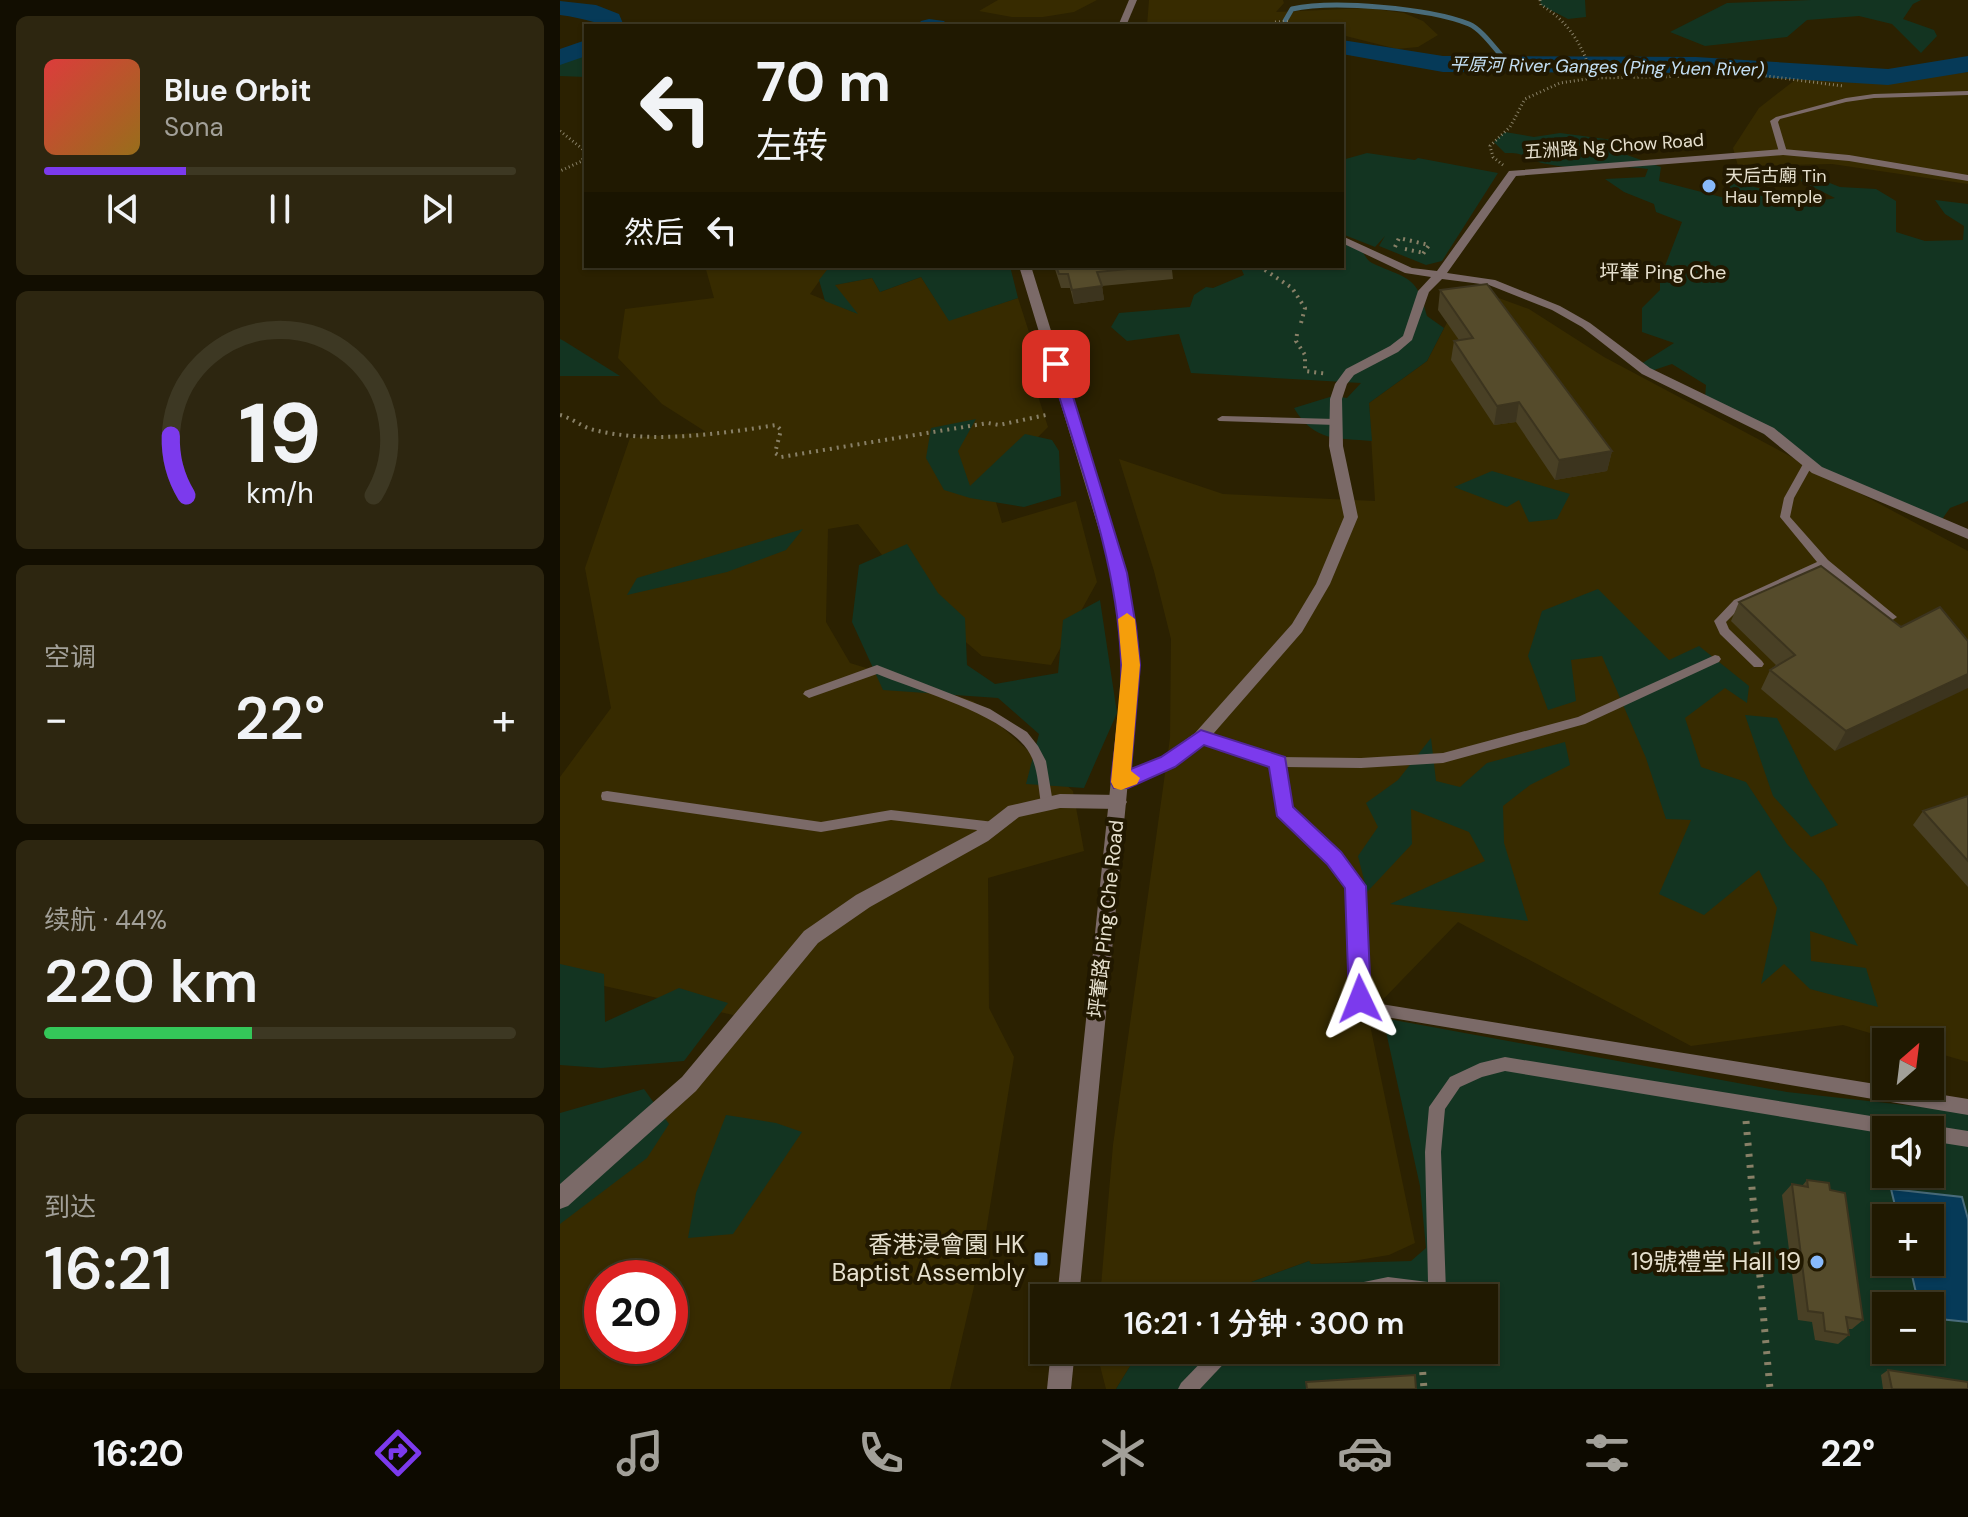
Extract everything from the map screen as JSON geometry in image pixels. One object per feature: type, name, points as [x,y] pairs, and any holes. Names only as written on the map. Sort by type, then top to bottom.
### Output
[{"type":"street","points":[[1123,24],[1133,0]]},
{"type":"street","name":"五洲路 Ng Chow Road","points":[[1119,792],[1201,737],[1292,635],[1323,584],[1352,510],[1336,446],[1337,393],[1346,376],[1394,349],[1408,337],[1424,291],[1440,275],[1513,173],[1783,152],[1849,158],[1968,178]]},
{"type":"street","points":[[1344,240],[1409,271],[1491,282],[1556,308],[1586,325],[1646,371],[1769,431],[1808,464],[1836,479],[1968,534]]},
{"type":"street","name":"坪輋路 Ping Che Road","points":[[1026,268],[1119,573],[1131,665],[1069,1284]]},
{"type":"street","points":[[560,1198],[689,1084],[811,937],[863,901],[994,827],[1014,811],[1119,792]]},
{"type":"street","points":[[1059,1389],[1062,1364]]},
{"type":"lane","points":[[1783,152],[1774,121],[1778,118],[1860,98],[1968,93]]},
{"type":"lane","points":[[1222,419],[1335,422]]},
{"type":"lane","points":[[1808,464],[1789,498],[1785,517],[1824,563],[1891,617]]},
{"type":"lane","points":[[1758,664],[1724,631],[1720,621],[1738,603],[1824,563]]},
{"type":"lane","points":[[1201,737],[1278,762],[1361,763],[1443,758],[1581,721],[1715,659]]},
{"type":"lane","points":[[809,694],[877,669],[910,685],[994,716],[1010,725],[1036,751],[1047,803]]},
{"type":"lane","points":[[1278,762],[1284,811],[1334,858],[1356,886],[1360,999],[1379,1010],[1968,1107]]},
{"type":"lane","points":[[607,796],[821,827],[891,815],[994,827]]},
{"type":"lane","points":[[1437,1284],[1433,1152],[1437,1107],[1455,1082],[1480,1070],[1505,1064],[1872,1124]]},
{"type":"lane","points":[[1944,1135],[1968,1139]]},
{"type":"lane","points":[[1187,1389],[1211,1364]]},
{"type":"path","points":[[1540,0],[1541,5],[1561,15],[1586,56],[1593,78]]},
{"type":"path","points":[[1275,22],[1290,21]]},
{"type":"path","points":[[1513,173],[1493,157],[1490,146],[1510,127],[1525,99],[1560,83],[1593,78],[1759,75],[1850,87]]},
{"type":"path","points":[[560,131],[584,150]]},
{"type":"path","points":[[560,171],[582,161],[584,154]]},
{"type":"path","points":[[1418,261],[1424,253],[1429,245],[1399,238],[1393,246],[1424,253]]},
{"type":"path","points":[[1262,268],[1286,282],[1299,296],[1305,308],[1301,323]]},
{"type":"path","points":[[1297,334],[1296,341],[1305,355],[1305,371],[1335,374]]},
{"type":"path","points":[[560,415],[568,416],[582,427],[620,433],[728,431],[776,425],[781,430],[775,453],[781,457],[827,447],[917,437],[1046,415]]},
{"type":"path","points":[[1744,1104],[1770,1389]]},
{"type":"path","points":[[1422,1364],[1424,1389]]},
{"type":"shaded area","points":[[998,0],[1097,0],[1074,12],[1043,17],[1012,17],[979,11]]},
{"type":"shaded area","points":[[1149,0],[1283,0],[1276,12],[1368,8],[1404,13],[1423,21],[1438,35],[1418,47],[1397,49],[1344,36],[1344,24],[1147,24]]},
{"type":"shaded area","points":[[1968,72],[1968,184],[1832,164],[1738,166],[1733,148],[1759,108],[1800,76],[1885,83]]},
{"type":"shaded area","points":[[706,268],[829,268],[810,294],[856,313],[834,285],[872,278],[880,292],[921,277],[949,320],[1018,298],[1045,382],[1038,396],[1048,427],[991,485],[1002,523],[1076,501],[1097,582],[1051,665],[982,656],[917,600],[858,524],[828,529],[826,622],[850,663],[973,701],[1073,791],[1084,851],[988,878],[989,1008],[1014,1057],[984,1244],[950,1389],[560,1389],[560,1193],[624,1142],[742,1017],[560,976],[560,777],[611,708],[585,568],[630,438],[706,432],[662,404],[618,358],[625,309],[714,298]]},
{"type":"shaded area","points":[[1466,286],[1529,309],[1604,357],[1968,551],[1968,1062],[1944,1055],[1944,1028],[1872,1028],[1872,1034],[1843,1025],[1691,1046],[1458,922],[1368,1015],[1415,1243],[1389,1255],[1347,1262],[1310,1264],[1309,1261],[1246,1284],[1101,1284],[1113,1145],[1170,738],[1171,639],[1154,571],[1119,459],[1223,494],[1375,501],[1369,403],[1427,361]]},
{"type":"shaded area","points":[[1100,1364],[1131,1364],[1116,1389],[1106,1389]]},
{"type":"green space","points":[[1540,0],[1585,0],[1586,17],[1568,19],[1541,5]]},
{"type":"green space","points":[[1921,0],[1913,4],[1903,19],[1934,30],[1937,36],[1921,53],[1892,24],[1859,16],[1807,20],[1787,37],[1705,46],[1670,32],[1727,3]]},
{"type":"green space","points":[[584,48],[584,77],[560,76],[560,58]]},
{"type":"green space","points":[[1505,132],[1534,137],[1560,133],[1621,141],[1627,155],[1661,167],[1659,181],[1725,198],[1732,182],[1799,197],[1835,198],[1801,181],[1804,173],[1840,187],[1876,189],[1896,201],[1896,232],[1925,241],[1963,240],[1964,226],[1945,214],[1935,200],[1968,204],[1968,501],[1950,508],[1940,522],[1836,478],[1705,398],[1706,385],[1672,364],[1651,371],[1641,364],[1674,343],[1642,332],[1642,308],[1660,290],[1660,279],[1682,222],[1656,212],[1654,204],[1624,192],[1605,179],[1645,177],[1648,169],[1541,163],[1519,154],[1505,153],[1494,142]]},
{"type":"green space","points":[[1367,153],[1418,158],[1498,173],[1442,261],[1426,265],[1379,246],[1385,236],[1375,247],[1344,235],[1344,159]]},
{"type":"green space","points":[[1344,244],[1358,248],[1370,262],[1402,276],[1414,285],[1427,316],[1444,328],[1427,361],[1369,403],[1372,441],[1318,433],[1294,408],[1333,396],[1347,398],[1361,383],[1191,373],[1179,334],[1127,341],[1111,327],[1119,313],[1190,307],[1194,295],[1206,287],[1213,288],[1244,275],[1241,268],[1344,268]]},
{"type":"green space","points":[[828,268],[1010,268],[1018,298],[949,321],[921,277],[880,292],[872,278],[835,285],[858,314],[825,301],[819,280]]},
{"type":"green space","points":[[560,339],[564,341],[620,376],[560,376]]},
{"type":"green space","points":[[976,419],[958,451],[970,486],[1025,434],[1052,440],[1059,451],[1061,496],[1024,507],[970,498],[944,490],[926,458],[931,428]]},
{"type":"green space","points":[[1492,471],[1570,494],[1557,519],[1529,522],[1519,500],[1507,507],[1454,487]]},
{"type":"green space","points":[[803,529],[786,550],[727,572],[627,595],[637,578]]},
{"type":"green space","points":[[907,544],[938,593],[965,618],[967,665],[995,684],[1058,673],[1063,620],[1100,600],[1117,713],[1084,788],[1026,784],[1039,734],[998,698],[883,690],[852,622],[859,565]]},
{"type":"green space","points":[[1598,589],[1669,660],[1699,646],[1749,686],[1747,703],[1725,688],[1685,718],[1701,767],[1746,782],[1787,844],[1823,882],[1858,946],[1810,931],[1811,961],[1866,968],[1878,1007],[1810,989],[1784,964],[1761,984],[1777,908],[1759,870],[1704,915],[1659,894],[1691,820],[1666,819],[1646,758],[1602,656],[1571,660],[1576,701],[1548,710],[1528,656],[1542,611]]},
{"type":"green space","points":[[1745,715],[1777,718],[1810,783],[1838,825],[1811,837],[1773,796]]},
{"type":"green space","points":[[1431,738],[1436,781],[1460,787],[1487,763],[1565,742],[1570,765],[1530,785],[1503,806],[1504,843],[1528,921],[1390,904],[1485,861],[1469,832],[1411,809],[1412,844],[1367,892],[1358,856],[1378,827],[1366,803],[1398,780]]},
{"type":"green space","points":[[560,964],[604,974],[605,1022],[679,988],[728,1003],[684,1061],[601,1068],[560,1065]]},
{"type":"green space","points":[[1383,1018],[1787,1092],[1968,1112],[1968,1389],[1116,1389],[1131,1364],[1498,1364],[1498,1284],[1246,1284],[1309,1261],[1311,1264],[1411,1261],[1426,1248],[1420,1186]]},
{"type":"green space","points":[[644,1089],[669,1124],[647,1158],[560,1224],[560,1113]]},
{"type":"green space","points":[[726,1115],[776,1123],[802,1132],[733,1234],[688,1238],[696,1193]]},
{"type":"water","points":[[1891,1189],[1962,1197],[1968,1219],[1968,1322],[1944,1319],[1944,1292],[1916,1292],[1912,1276],[1944,1276],[1944,1204],[1895,1204]]},
{"type":"building","points":[[1057,268],[1137,268],[1097,272],[1102,286],[1072,290],[1068,274],[1059,274]]},
{"type":"building","points":[[1487,284],[1612,451],[1559,460],[1519,402],[1497,406],[1454,341],[1473,338],[1440,290]]},
{"type":"building","points":[[1821,566],[1901,627],[1940,607],[1968,641],[1968,674],[1846,731],[1770,670],[1795,655],[1739,602]]},
{"type":"building","points":[[1968,796],[1968,861],[1923,811]]},
{"type":"building","name":"19號禮堂 Hall 19","points":[[1807,1180],[1829,1183],[1830,1190],[1845,1193],[1863,1320],[1846,1317],[1849,1335],[1825,1331],[1823,1313],[1808,1311],[1792,1184],[1808,1187]]},
{"type":"building","points":[[1888,1370],[1968,1382],[1968,1389],[1892,1389]]},
{"type":"building","points":[[1415,1375],[1416,1389],[1307,1389],[1306,1382]]},
{"type":"waterway","points":[[1286,24],[1292,9],[1310,6],[1355,6],[1430,14],[1474,27],[1508,63]]},
{"type":"waterway","name":"平原河 River Ganges (Ping Yuen River)","points":[[560,8],[596,12],[611,19],[612,24]]},
{"type":"waterway","name":"平原河 River Ganges (Ping Yuen River)","points":[[1344,47],[1443,64],[1696,65],[1888,77],[1968,64]]},
{"type":"waterway","name":"平原河 River Ganges (Ping Yuen River)","points":[[560,58],[584,48]]},
{"type":"slow traffic","points":[[1127,619],[1131,665],[1125,704],[1121,782],[1130,778]]},
{"type":"place","name":"天后古廟 Tin Hau Temple","points":[[1709,186]]},
{"type":"place","name":"香港浸會園 HK Baptist Assembly","points":[[1041,1259]]},
{"type":"place","name":"19號禮堂 Hall 19","points":[[1817,1262]]},
{"type":"district","name":"坪輋 Ping Che","points":[[1663,272]]},
{"type":"route","points":[[1056,364],[1119,573],[1128,627],[1131,665],[1125,704],[1121,782],[1168,762],[1201,737],[1278,762],[1284,811],[1334,858],[1356,886],[1360,999]]}]
